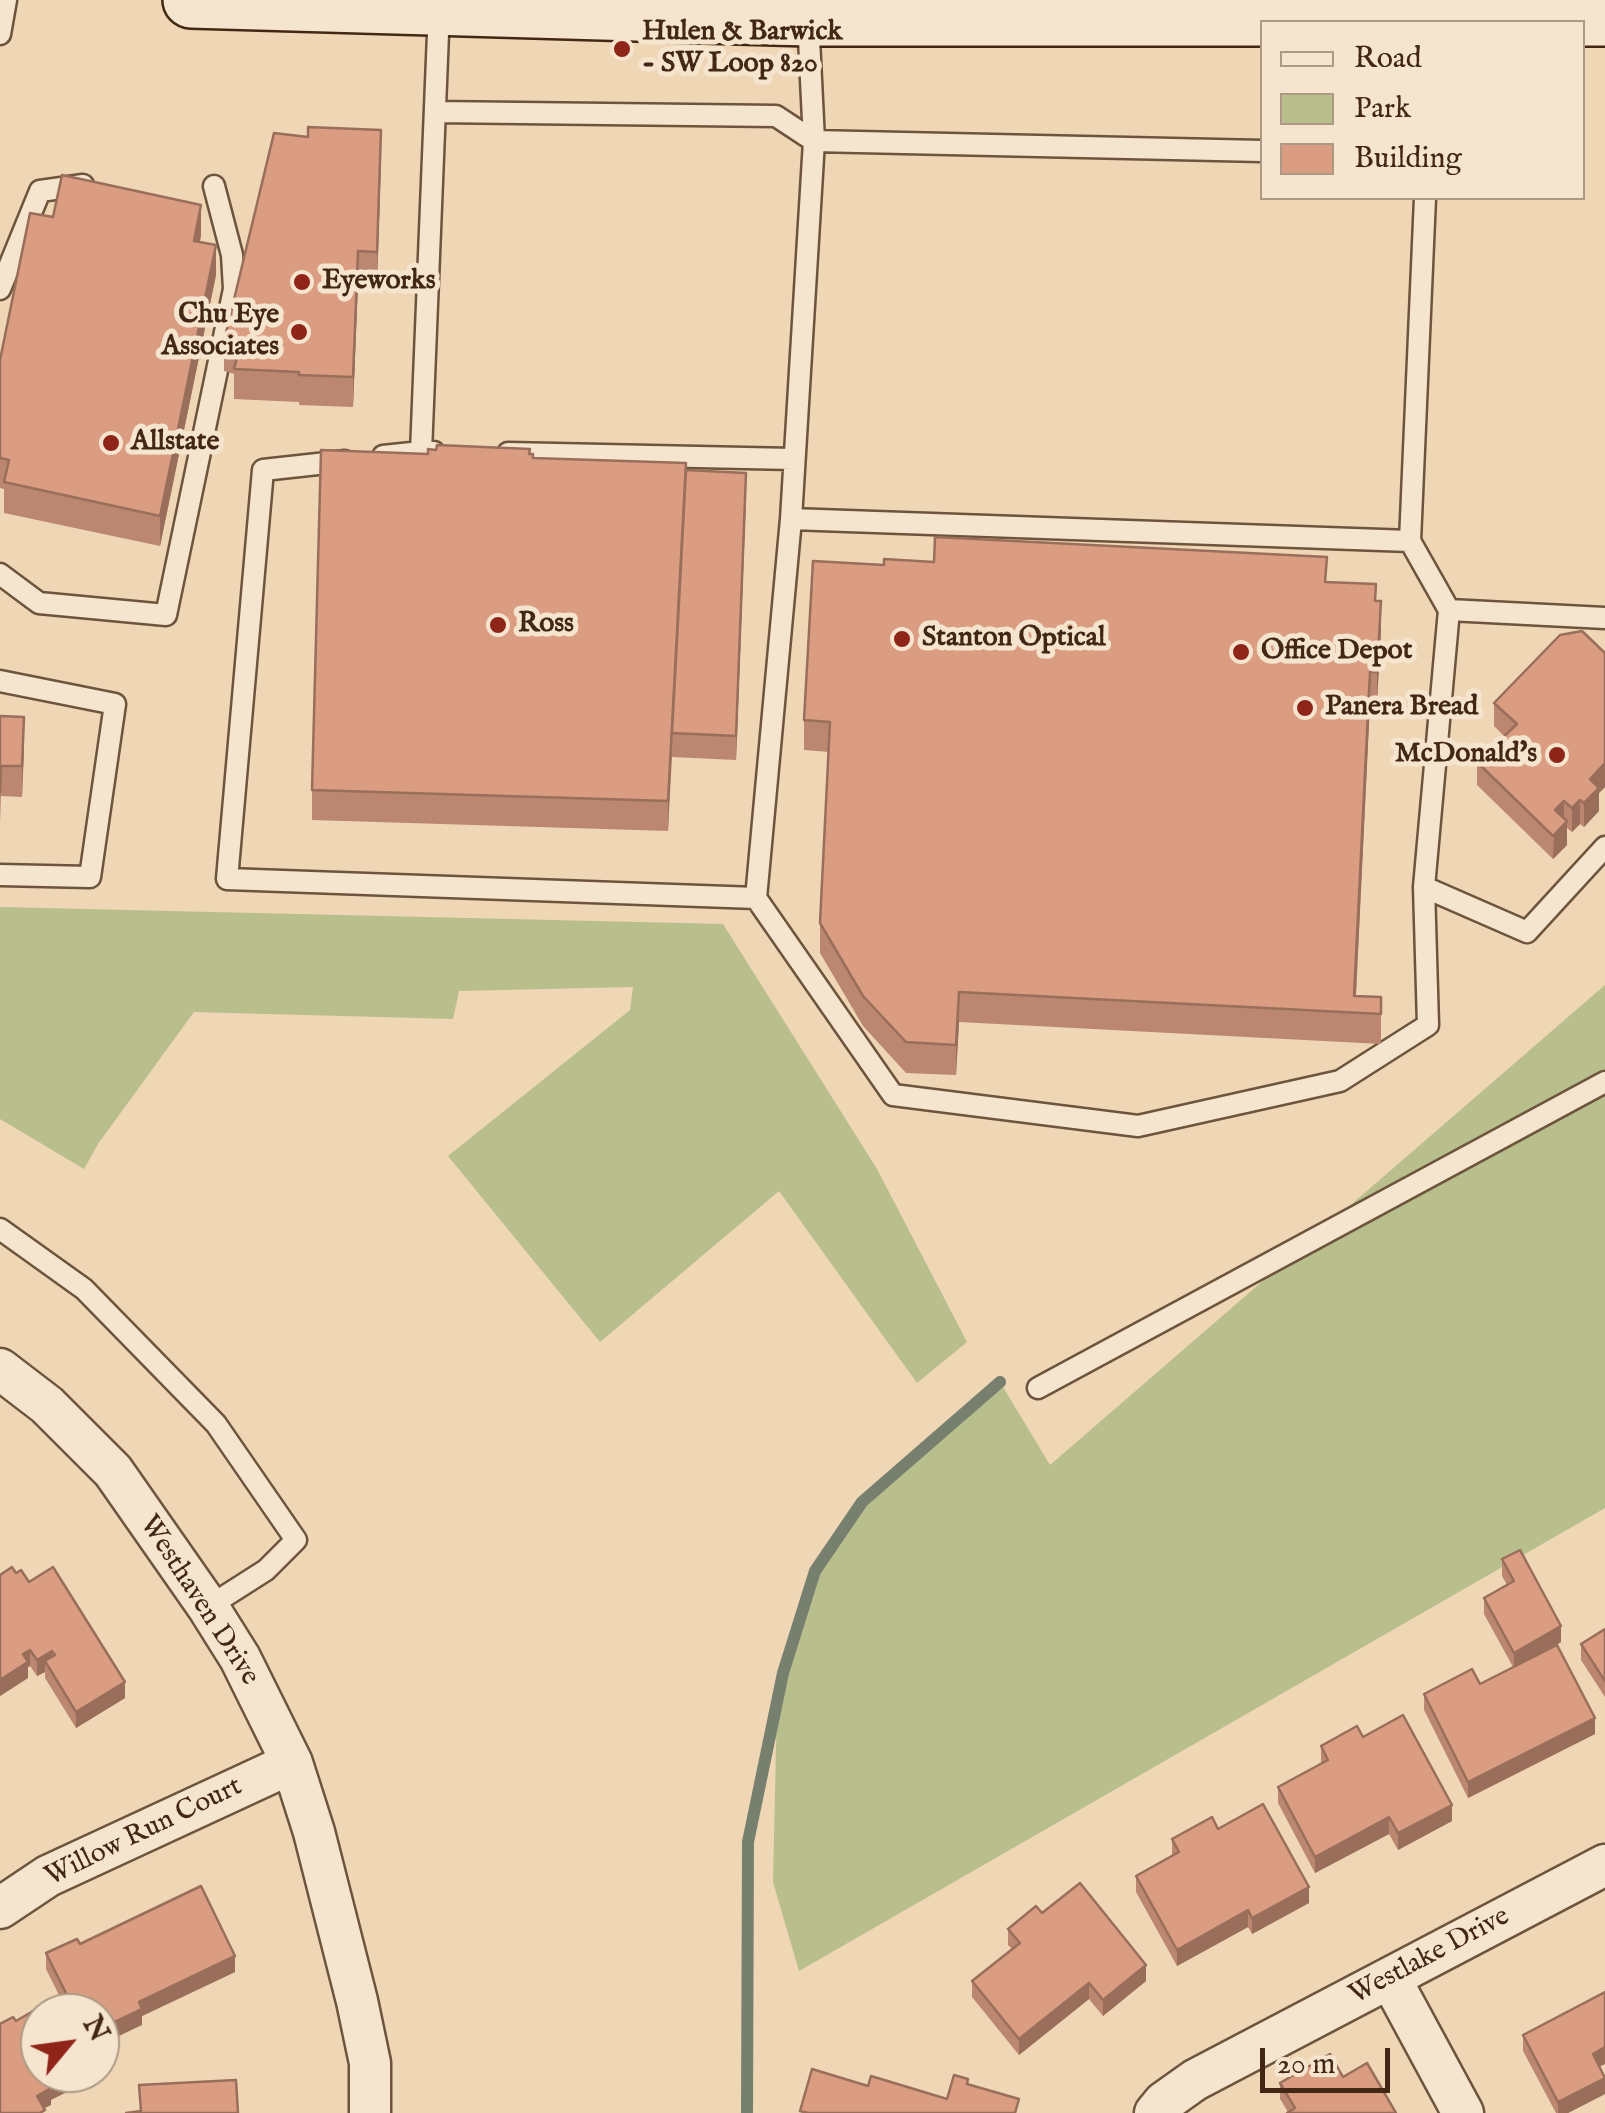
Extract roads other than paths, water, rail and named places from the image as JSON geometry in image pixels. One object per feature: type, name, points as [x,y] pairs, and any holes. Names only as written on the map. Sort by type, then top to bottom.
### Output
[{"type":"main road","points":[[191,0],[439,7],[1600,20]]},
{"type":"street","name":"Westhaven Drive","points":[[0,1369],[47,1405],[113,1471],[240,1658],[292,1762],[357,2001],[370,2063],[370,2113]]},
{"type":"street","name":"Willow Run Court","points":[[0,1908],[48,1876],[292,1762]]},
{"type":"street","name":"Westlake Drive","points":[[1155,2113],[1195,2080],[1605,1866]]},
{"type":"street","points":[[1390,1978],[1463,2113]]},
{"type":"lane","points":[[0,34],[6,0]]},
{"type":"lane","points":[[421,452],[439,7]]},
{"type":"lane","points":[[808,9],[814,141],[791,519],[756,898],[892,1095],[1138,1126],[1340,1081],[1428,1025],[1424,887],[1449,610],[1410,541],[1425,200]]},
{"type":"lane","points":[[435,112],[776,116],[814,141],[1260,150]]},
{"type":"lane","points":[[0,289],[40,192],[83,185]]},
{"type":"lane","points":[[0,574],[39,603],[166,615],[234,289],[232,255],[214,186]]},
{"type":"lane","points":[[456,452],[421,452],[263,470],[227,879],[756,898]]},
{"type":"lane","points":[[492,453],[793,459]]},
{"type":"lane","points":[[791,519],[1410,541]]},
{"type":"lane","points":[[1449,610],[1605,618]]},
{"type":"lane","points":[[0,681],[115,704],[90,877],[0,876]]},
{"type":"lane","points":[[1424,887],[1527,932],[1605,847]]},
{"type":"lane","points":[[1038,1388],[1605,1082]]},
{"type":"lane","points":[[0,1229],[84,1288],[216,1424],[296,1540],[266,1570],[208,1607]]},
{"type":"waterway","points":[[747,2113],[748,1842],[783,1673],[815,1571],[862,1502],[1000,1382]]},
{"type":"place","name":"Hulen & Barwick - SW Loop 820","points":[[622,49]]},
{"type":"place","name":"Eyeworks","points":[[302,282]]},
{"type":"place","name":"Chu Eye Associates","points":[[299,332]]},
{"type":"place","name":"Allstate","points":[[111,443]]},
{"type":"place","name":"Ross","points":[[498,625]]},
{"type":"place","name":"Stanton Optical","points":[[902,639]]},
{"type":"place","name":"Office Depot","points":[[1241,652]]},
{"type":"place","name":"Panera Bread","points":[[1305,708]]},
{"type":"place","name":"McDonald's","points":[[1557,755]]}]
